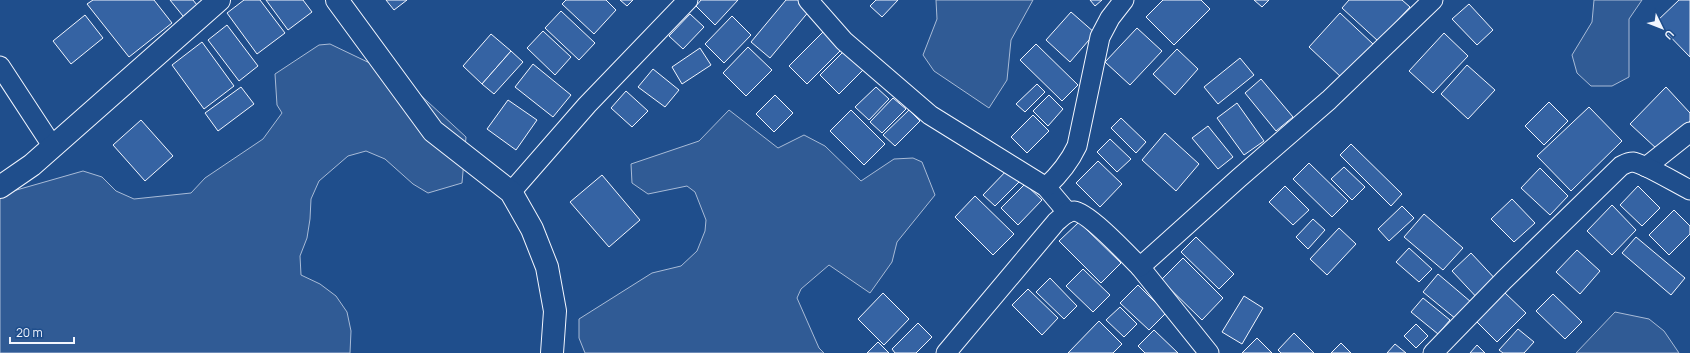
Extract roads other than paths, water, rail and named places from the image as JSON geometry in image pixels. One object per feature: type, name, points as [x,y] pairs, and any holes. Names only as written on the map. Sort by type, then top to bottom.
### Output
[{"type":"street","points":[[0,187],[32,165],[219,0]]},
{"type":"street","points":[[338,0],[433,131],[511,192],[532,229],[547,267],[555,311],[552,353]]},
{"type":"street","points":[[511,192],[587,105],[688,0]]},
{"type":"street","points":[[808,0],[844,40],[930,115],[1046,188],[1068,213]]},
{"type":"street","points":[[1046,188],[1066,167],[1077,146],[1100,37],[1110,18],[1124,0]]},
{"type":"street","points":[[1140,267],[1329,100],[1433,0]]},
{"type":"street","points":[[0,66],[53,147]]},
{"type":"street","points":[[1646,167],[1690,132]]},
{"type":"street","points":[[1433,353],[1504,280],[1621,166],[1634,162],[1690,190]]},
{"type":"street","points":[[946,353],[1056,222],[1068,213],[1074,211],[1080,213],[1104,232],[1140,267],[1209,353]]}]
